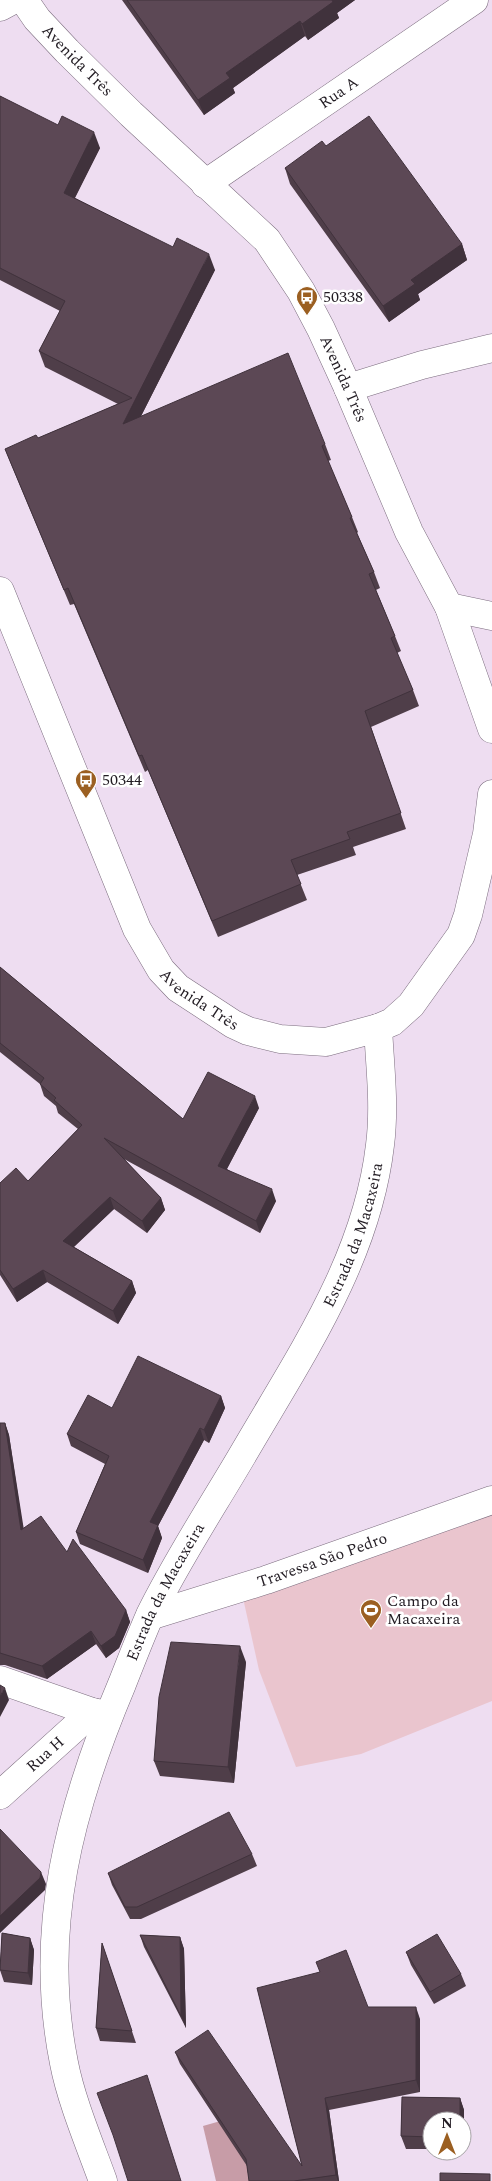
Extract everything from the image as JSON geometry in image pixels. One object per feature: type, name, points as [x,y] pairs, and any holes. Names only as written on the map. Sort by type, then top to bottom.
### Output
[{"type":"street","name":"Rua A","points":[[205,184],[474,0]]},
{"type":"street","name":"Avenida Três","points":[[8,5],[37,19],[66,51],[205,184],[267,240],[313,314],[348,388],[409,532],[448,607],[492,729]]},
{"type":"street","points":[[348,388],[422,365],[492,348]]},
{"type":"street","name":"Avenida Três","points":[[0,591],[138,929],[161,970],[178,988],[233,1024],[248,1031],[280,1039],[326,1042],[378,1028],[392,1022],[411,1005],[461,935],[480,914],[492,794]]},
{"type":"street","points":[[448,607],[492,616]]},
{"type":"street","name":"Estrada da Macaxeira","points":[[103,2181],[64,2064],[57,2004],[54,1941],[59,1886],[70,1832],[87,1774],[100,1714],[150,1616],[323,1318],[349,1264],[368,1206],[380,1146],[382,1098],[378,1028]]},
{"type":"street","name":"Travessa São Pedro","points":[[150,1616],[266,1580],[492,1500]]},
{"type":"street","points":[[0,1680],[100,1714]]},
{"type":"street","name":"Rua H","points":[[0,1795],[100,1714]]},
{"type":"shaded area","name":"Campo da Macaxeira","points":[[492,1502],[492,1701],[361,1754],[296,1767],[259,1670],[241,1589]]},
{"type":"shaded area","points":[[245,2114],[290,2181],[216,2181],[203,2126]]},
{"type":"building","points":[[127,0],[332,0],[333,2],[302,24],[300,21],[226,73],[230,78],[198,100]]},
{"type":"building","points":[[0,96],[58,125],[62,116],[94,132],[64,193],[173,247],[177,238],[209,254],[123,424],[288,353],[325,444],[322,446],[352,517],[350,518],[374,572],[369,574],[395,636],[391,638],[413,690],[365,711],[401,813],[347,832],[350,839],[291,860],[301,884],[212,921],[142,755],[139,756],[68,588],[64,590],[5,449],[36,435],[38,438],[132,398],[39,351],[65,301],[0,268]]},
{"type":"building","points":[[369,116],[462,244],[411,280],[415,284],[383,306],[285,168],[322,141],[326,146]]},
{"type":"building","points":[[0,967],[183,1119],[208,1072],[255,1096],[218,1166],[272,1189],[256,1221],[104,1138],[161,1198],[142,1221],[110,1197],[63,1241],[132,1281],[113,1311],[43,1270],[13,1289],[0,1270],[0,1183],[16,1168],[28,1181],[82,1125],[54,1100],[56,1098],[40,1084],[44,1078],[0,1043]]},
{"type":"building","points":[[138,1356],[221,1396],[204,1430],[200,1428],[150,1522],[158,1525],[143,1560],[76,1532],[109,1456],[67,1434],[88,1395],[112,1408]]},
{"type":"building","points":[[0,1423],[5,1423],[21,1530],[41,1516],[67,1552],[73,1539],[126,1610],[115,1636],[101,1646],[91,1631],[42,1666],[0,1653]]},
{"type":"building","points":[[171,1642],[240,1646],[228,1767],[154,1761],[159,1697]]},
{"type":"building","points":[[0,1685],[5,1688],[0,1696]]},
{"type":"building","points":[[229,1812],[252,1854],[137,1907],[125,1907],[108,1873]]},
{"type":"building","points":[[0,1829],[41,1872],[40,1878],[0,1916]]},
{"type":"building","points":[[2,1933],[30,1938],[28,1973],[0,1970]]},
{"type":"building","points":[[437,1934],[461,1974],[430,1992],[406,1952]]},
{"type":"building","points":[[140,1935],[180,1937],[181,2016]]},
{"type":"building","points":[[102,1943],[132,2031],[96,2028]]},
{"type":"building","points":[[346,1950],[368,2007],[416,2007],[416,2080],[325,2098],[336,2175],[294,2181],[249,2181],[246,2159],[175,2052],[208,2030],[302,2166],[257,1988],[320,1972],[316,1962]]},
{"type":"building","points":[[147,2075],[181,2181],[128,2181],[97,2093]]},
{"type":"building","points":[[402,2097],[460,2098],[460,2111],[422,2111],[422,2137],[401,2136]]},
{"type":"building","points":[[440,2173],[490,2174],[490,2181],[440,2181]]},
{"type":"place","name":"50338","points":[[307,316]]},
{"type":"place","name":"50344","points":[[86,799]]},
{"type":"place","name":"Campo da Macaxeira","points":[[371,1629]]}]
